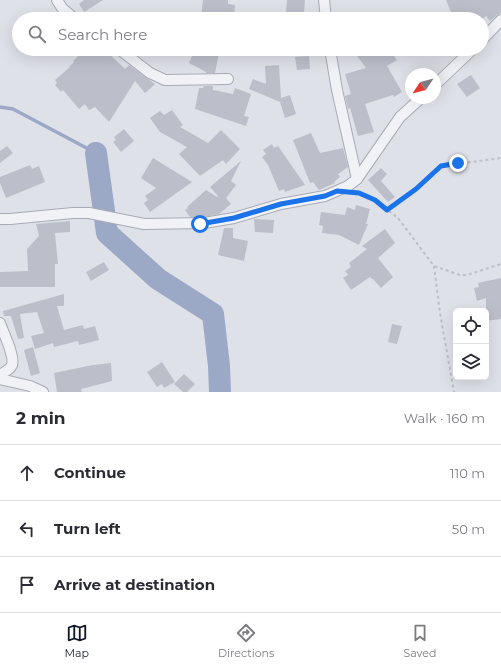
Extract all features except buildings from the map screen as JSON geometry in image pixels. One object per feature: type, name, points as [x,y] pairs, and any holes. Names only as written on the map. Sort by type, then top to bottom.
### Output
[{"type":"street","points":[[57,0],[67,12]]},
{"type":"street","points":[[324,0],[325,12]]},
{"type":"street","points":[[489,33],[501,20]]},
{"type":"street","points":[[129,56],[150,73],[165,80],[228,79]]},
{"type":"street","points":[[331,56],[337,90],[357,179]]},
{"type":"street","points":[[441,79],[466,56]]},
{"type":"street","points":[[0,219],[10,220],[73,213],[88,213],[144,224],[193,224],[234,218],[281,204],[325,196],[348,186],[357,179],[400,117],[414,104]]},
{"type":"street","points":[[0,323],[12,357],[10,369],[0,375]]},
{"type":"street","points":[[0,379],[30,386],[43,392]]},
{"type":"path","points":[[387,210],[416,189],[441,166],[501,158]]},
{"type":"path","points":[[337,191],[359,193],[375,200],[398,218],[434,266],[441,320],[454,392]]},
{"type":"path","points":[[434,266],[455,274],[467,275],[501,264]]},
{"type":"waterway","points":[[0,107],[13,109],[96,153]]},
{"type":"waterway","points":[[96,153],[107,233],[158,279],[213,314],[219,366],[220,392]]},
{"type":"route","points":[[200,224],[234,218],[281,204],[325,196],[337,191],[359,193],[375,200],[387,210],[416,189],[441,166],[458,163]]}]
